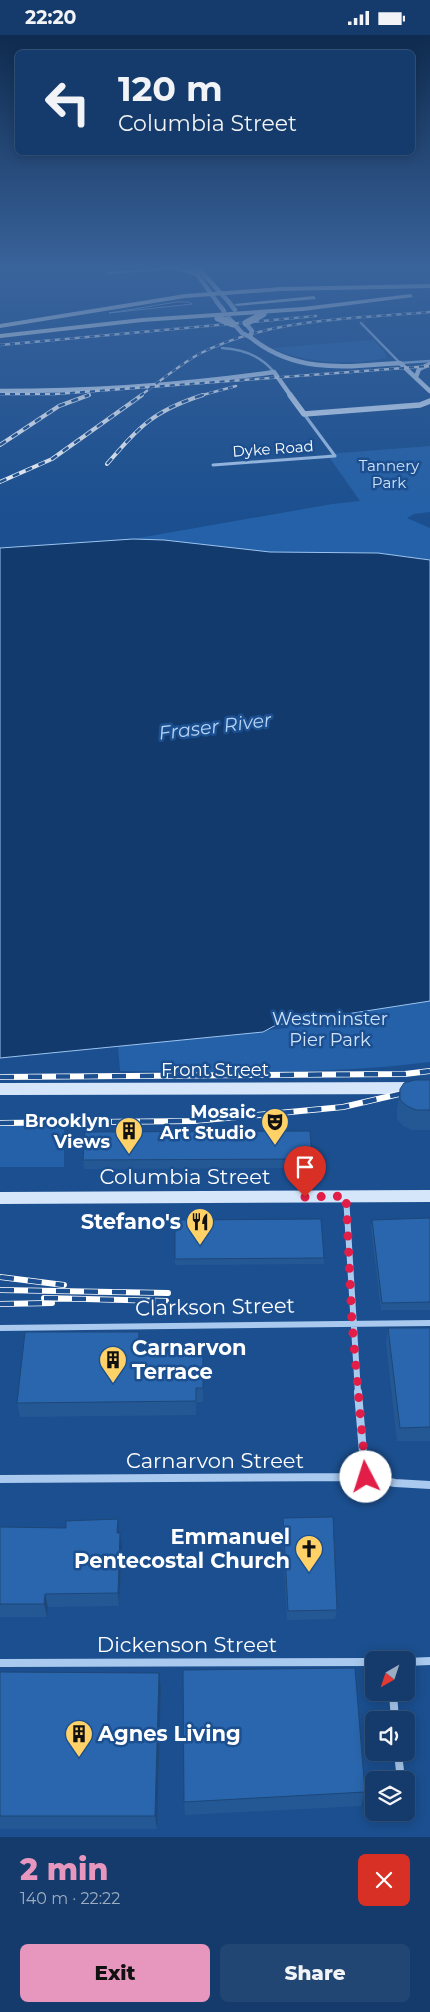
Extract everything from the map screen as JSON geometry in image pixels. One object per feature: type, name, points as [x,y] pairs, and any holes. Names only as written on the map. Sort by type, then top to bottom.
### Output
[{"type":"street","points":[[236,350],[263,361],[274,372],[304,413],[420,405],[430,401]]},
{"type":"street","points":[[267,350],[277,356],[304,363],[369,365],[430,363]]},
{"type":"street","points":[[388,350],[430,391]]},
{"type":"street","points":[[416,377],[419,369],[430,363]]},
{"type":"street","points":[[369,365],[409,371]]},
{"type":"street","points":[[0,391],[50,392],[216,379],[274,372]]},
{"type":"street","name":"Dyke Road","points":[[213,465],[335,456],[304,413]]},
{"type":"street","name":"Front Street","points":[[0,1089],[430,1088]]},
{"type":"street","points":[[346,1196],[352,1323],[366,1477]]},
{"type":"street","name":"Columbia Street","points":[[0,1198],[430,1196]]},
{"type":"street","name":"Clarkson Street","points":[[0,1328],[430,1323]]},
{"type":"street","name":"Carnarvon Street","points":[[0,1479],[366,1477],[395,1483],[430,1485]]},
{"type":"street","points":[[415,1662],[430,1661]]},
{"type":"street","name":"Dickenson Street","points":[[0,1663],[365,1662]]},
{"type":"green space","points":[[278,350],[383,350],[386,358],[359,362],[328,362]]},
{"type":"green space","name":"Tannery Park","points":[[430,446],[430,512],[414,514],[407,518],[430,528],[430,560],[378,553],[270,552],[164,540],[133,539],[332,504],[360,501],[327,454]]},
{"type":"green space","name":"Westminster Pier Park","points":[[430,978],[430,1062],[314,1071],[120,1071],[118,1046],[288,1028],[279,989]]},
{"type":"green space","points":[[0,1126],[64,1126],[64,1167],[0,1167]]},
{"type":"water","name":"Fraser River","points":[[133,539],[164,540],[270,552],[378,553],[430,560],[430,1001],[276,1025],[263,1032],[0,1058],[0,548]]},
{"type":"building","points":[[415,1080],[430,1080],[430,1110],[416,1110],[400,1100],[400,1089],[404,1083]]},
{"type":"building","points":[[310,1131],[312,1159],[83,1160],[85,1132]]},
{"type":"building","points":[[430,1218],[430,1302],[382,1303],[372,1220]]},
{"type":"building","points":[[321,1219],[324,1258],[175,1259],[175,1220]]},
{"type":"building","points":[[388,1328],[430,1328],[430,1427],[400,1428]]},
{"type":"building","name":"Carnarvon Terrace","points":[[25,1332],[139,1332],[138,1353],[203,1351],[203,1388],[196,1388],[196,1401],[17,1403]]},
{"type":"building","name":"Emmanuel Pentecostal Church","points":[[333,1517],[337,1610],[288,1611],[283,1518]]},
{"type":"building","points":[[118,1519],[117,1533],[120,1533],[118,1593],[45,1594],[44,1604],[0,1604],[0,1527],[66,1528],[66,1521]]},
{"type":"building","name":"Agnes Living","points":[[355,1668],[365,1792],[184,1802],[183,1670]]},
{"type":"building","name":"Agnes Living","points":[[0,1672],[159,1673],[155,1816],[0,1816]]},
{"type":"railway","points":[[152,387],[177,368],[208,350]]},
{"type":"railway","points":[[152,387],[430,366]]},
{"type":"railway","points":[[199,396],[236,386]]},
{"type":"railway","points":[[0,394],[55,394],[152,387]]},
{"type":"railway","points":[[140,396],[152,387]]},
{"type":"railway","points":[[0,445],[59,406],[89,395],[86,396]]},
{"type":"railway","points":[[0,482],[52,459],[142,395]]},
{"type":"railway","points":[[107,464],[129,439],[149,421],[172,407],[203,395]]},
{"type":"railway","points":[[0,1077],[405,1074],[430,1071]]},
{"type":"railway","points":[[0,1123],[194,1121],[343,1107],[430,1087]]},
{"type":"railway","points":[[0,1277],[64,1285]]},
{"type":"railway","points":[[0,1290],[168,1293]]},
{"type":"railway","points":[[44,1298],[166,1301]]},
{"type":"railway","points":[[0,1304],[52,1303]]},
{"type":"place","name":"Mosaic Art Studio","points":[[275,1146]]},
{"type":"place","name":"Brooklyn Views","points":[[129,1155]]},
{"type":"place","name":"Stefano's","points":[[200,1246]]},
{"type":"place","name":"Carnarvon Terrace","points":[[113,1384]]},
{"type":"place","name":"Emmanuel Pentecostal Church","points":[[309,1573]]},
{"type":"place","name":"Agnes Living","points":[[79,1758]]},
{"type":"route","points":[[305,1197],[346,1196],[352,1323],[366,1477]]}]
